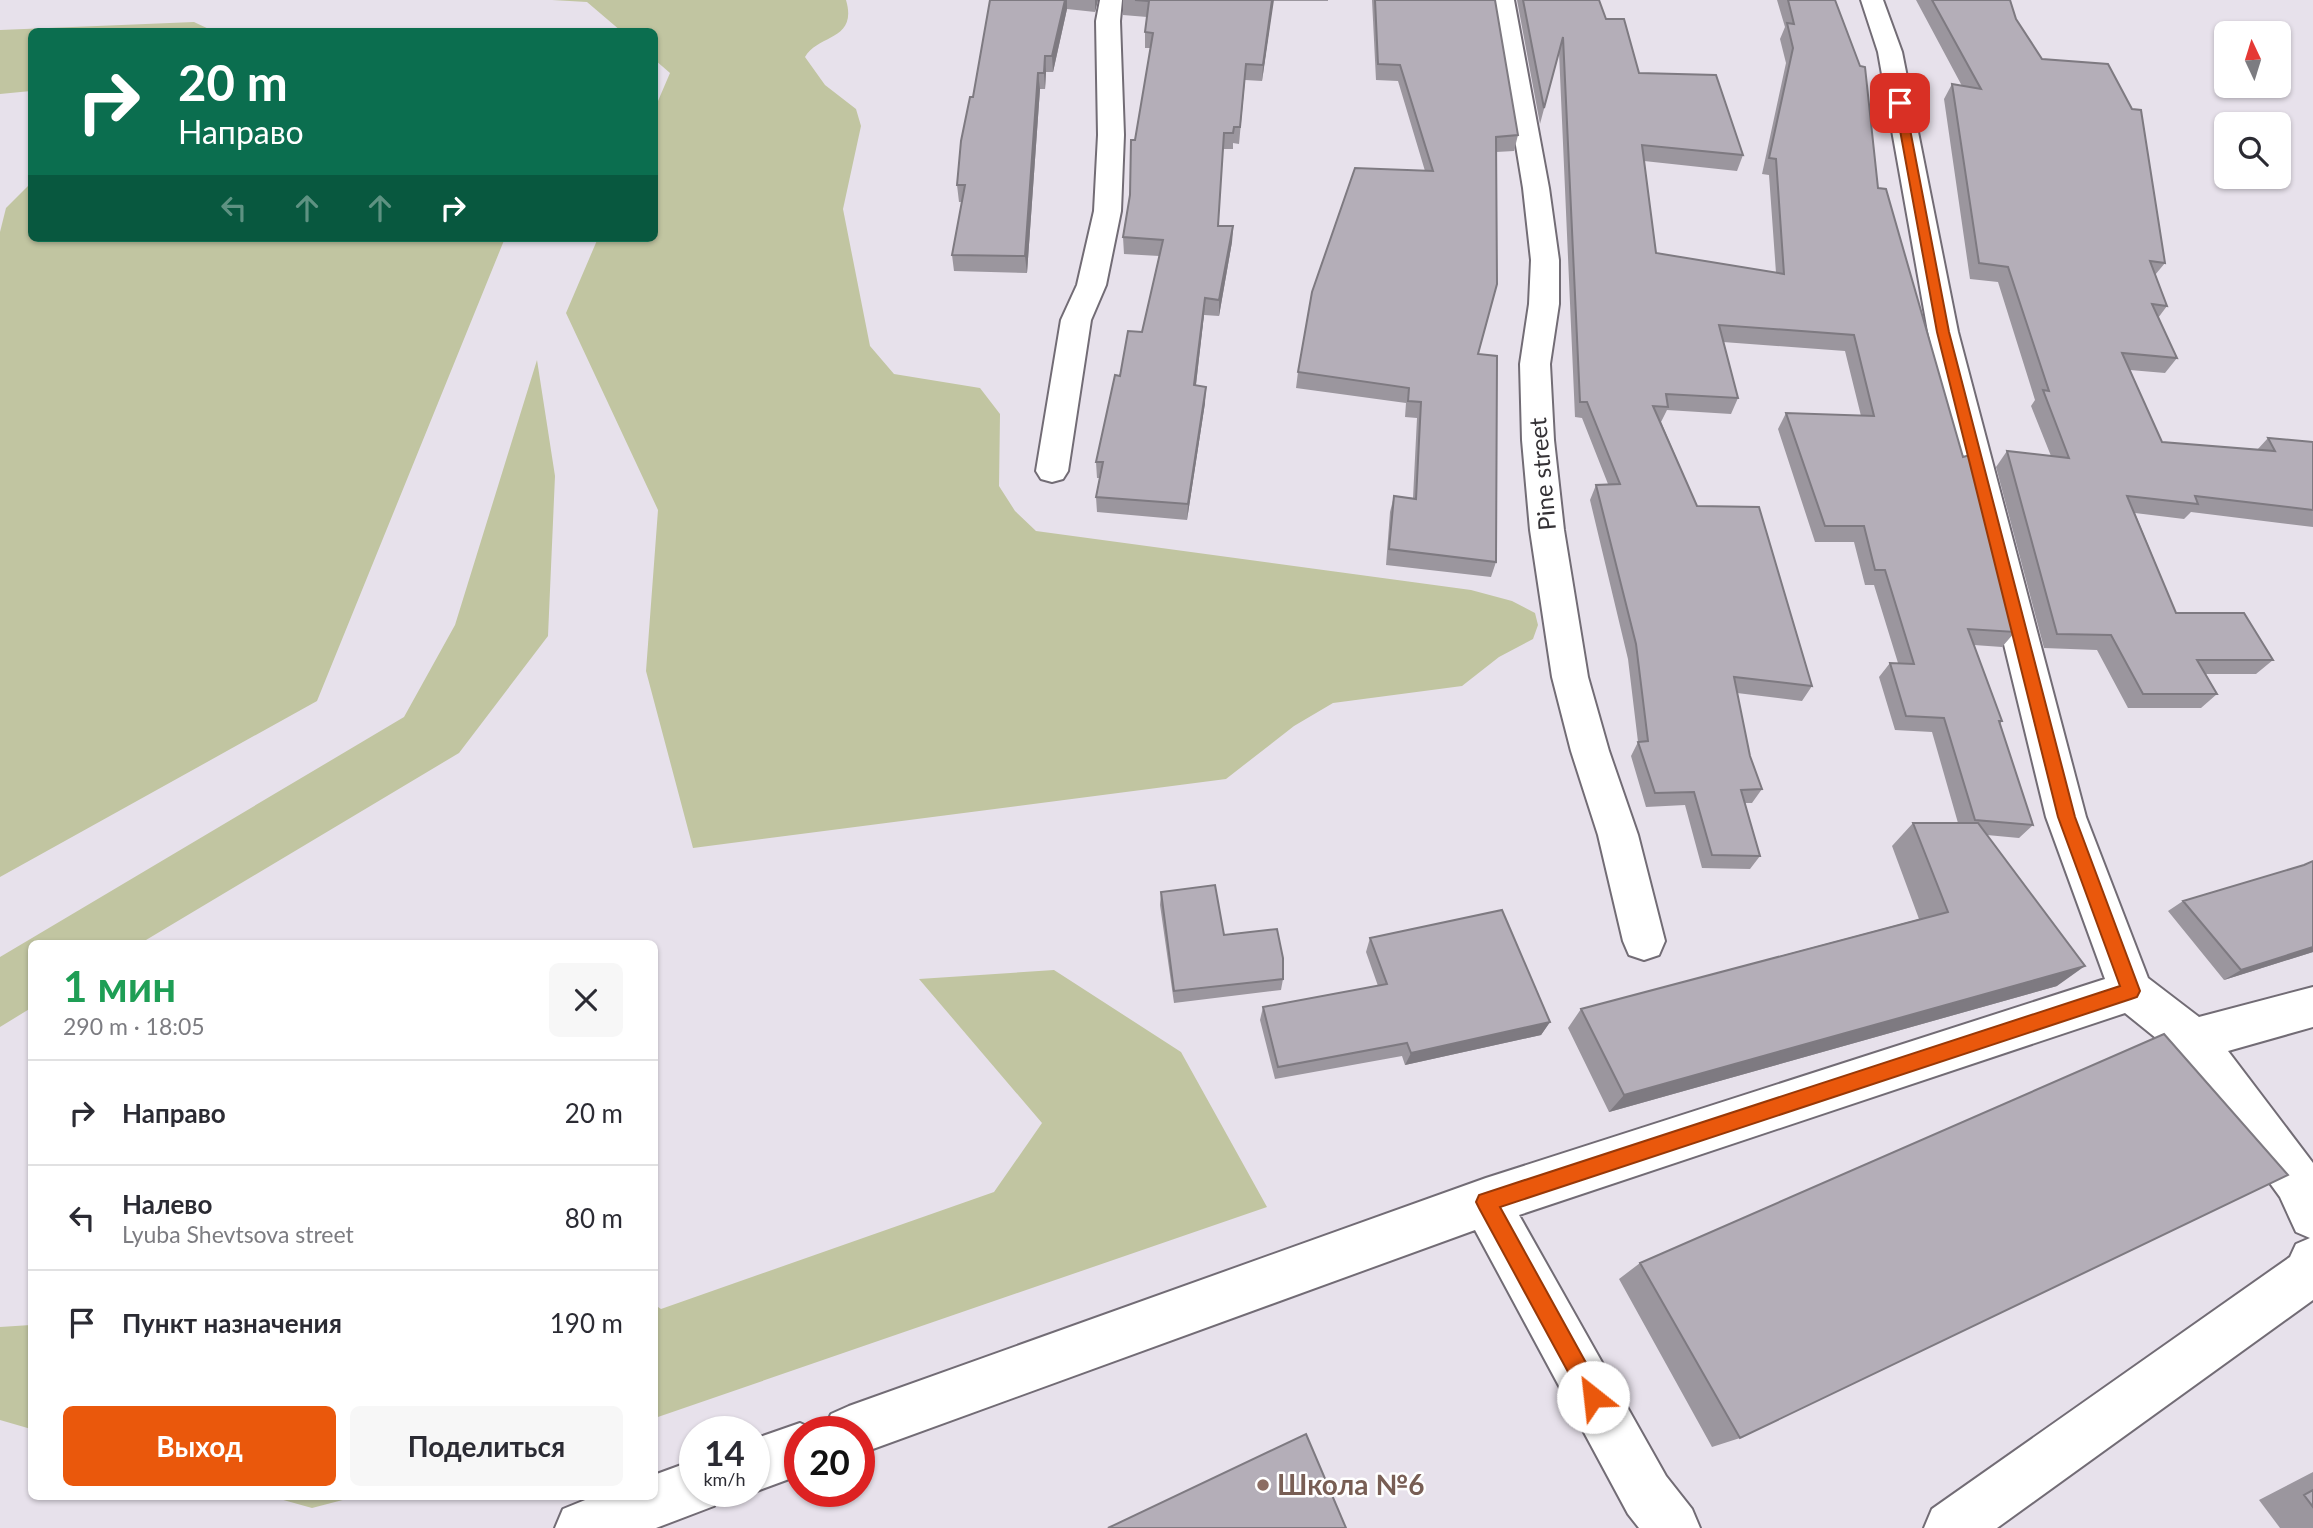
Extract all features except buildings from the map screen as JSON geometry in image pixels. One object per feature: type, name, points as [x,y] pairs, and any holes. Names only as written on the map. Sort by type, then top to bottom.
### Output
[{"type":"street","points":[[1052,471],[1076,320],[1084,304],[1106,231],[1111,162],[1108,21],[1111,0]]},
{"type":"street","name":"Pine street","points":[[1503,0],[1536,188],[1545,260],[1544,304],[1535,364],[1538,440],[1547,530],[1570,677],[1590,751],[1618,835],[1644,941]]},
{"type":"street","points":[[1872,0],[1890,51],[1943,332],[2066,817],[2131,991],[2193,1040],[2297,1180],[2313,1216]]},
{"type":"street","points":[[875,1423],[1486,1202],[2131,991]]},
{"type":"street","points":[[2193,1040],[2313,1007]]},
{"type":"street","points":[[1486,1202],[1647,1495],[1673,1528]]},
{"type":"street","points":[[1951,1528],[2312,1271],[2313,1262]]},
{"type":"street","points":[[582,1528],[679,1493]]},
{"type":"green space","points":[[552,0],[846,0],[848,13],[842,30],[819,44],[805,57],[825,85],[856,109],[861,126],[843,209],[870,346],[894,374],[980,388],[1000,414],[999,486],[1015,511],[1036,531],[1471,590],[1512,601],[1535,613],[1538,625],[1533,639],[1499,657],[1462,686],[1333,703],[1294,726],[1226,779],[693,848],[646,671],[658,510],[566,313],[596,242],[658,242],[658,101],[670,73],[658,63],[658,28],[617,28],[587,2]]},
{"type":"green space","points":[[194,22],[207,28],[48,28]]},
{"type":"green space","points":[[28,29],[28,91],[0,94],[0,30]]},
{"type":"green space","points":[[28,186],[28,242],[503,242],[317,701],[0,877],[0,232],[6,208]]},
{"type":"green space","points":[[537,360],[555,476],[548,636],[459,753],[146,940],[29,940],[404,717],[455,625]]},
{"type":"green space","points":[[28,940],[28,1010],[0,1027],[0,957]]},
{"type":"green space","points":[[1054,970],[1181,1052],[1267,1207],[658,1417],[658,1307],[661,1309],[994,1192],[1042,1123],[919,979]]},
{"type":"green space","points":[[28,1325],[28,1428],[0,1420],[0,1327]]},
{"type":"green space","points":[[283,1500],[343,1500],[312,1508]]},
{"type":"place","name":"Школа №6","points":[[1263,1485]]},
{"type":"route","points":[[1593,1397],[1486,1202],[2131,991],[2066,817],[1943,332],[1900,103]]}]
